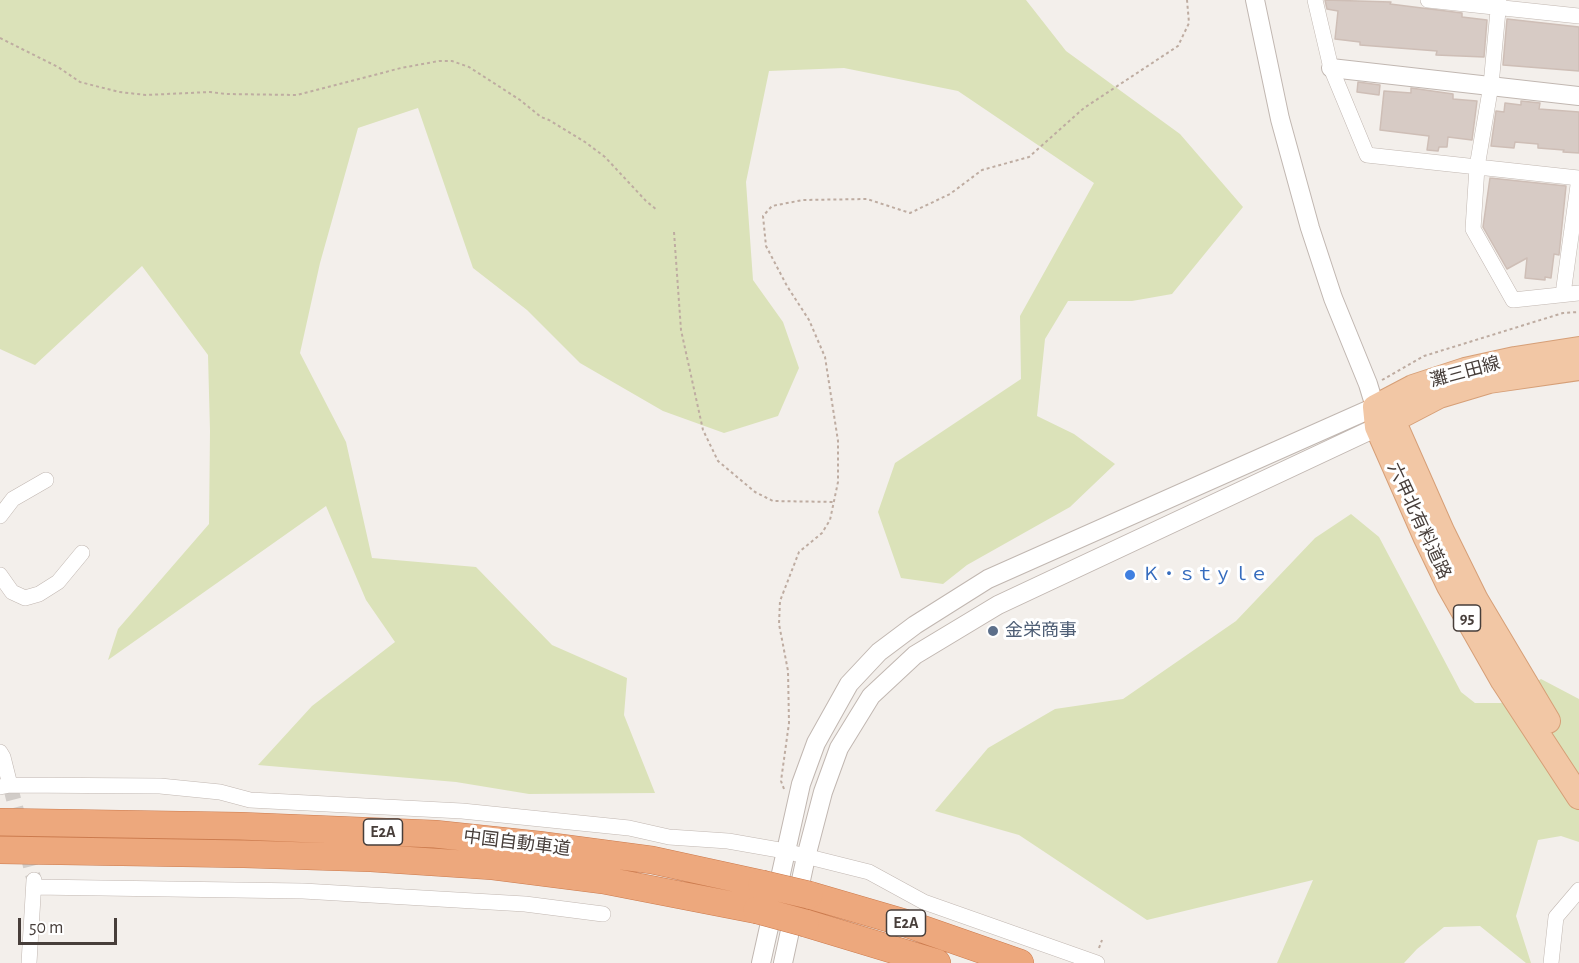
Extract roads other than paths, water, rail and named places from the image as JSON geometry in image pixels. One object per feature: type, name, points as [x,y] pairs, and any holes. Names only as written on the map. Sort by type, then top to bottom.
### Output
[{"type":"highway","name":"中国自動車道","points":[[0,822],[240,826],[435,834],[652,860],[809,895],[905,923],[1015,960]]},
{"type":"highway","name":"中国自動車道","points":[[0,850],[371,858],[493,866],[603,880],[757,910],[937,963]]},
{"type":"main road","name":"灘三田線","points":[[1378,409],[1413,387],[1465,370],[1515,359],[1579,350]]},
{"type":"main road","name":"灘三田線","points":[[1378,409],[1439,396],[1489,381],[1579,368]]},
{"type":"main road","name":"六甲北有料道路","points":[[1378,409],[1476,600],[1509,659],[1579,768]]},
{"type":"main road","name":"六甲北有料道路","points":[[1378,409],[1425,536],[1449,586],[1503,681],[1579,797]]},
{"type":"street","points":[[1255,0],[1280,118],[1310,228],[1333,298],[1378,409]]},
{"type":"street","points":[[1315,0],[1331,68],[1367,155],[1579,178],[1563,294]]},
{"type":"street","points":[[1428,0],[1562,7],[1579,16]]},
{"type":"street","points":[[1499,4],[1491,85],[1477,167],[1473,229],[1513,300],[1579,293]]},
{"type":"street","points":[[1331,68],[1579,96]]},
{"type":"street","points":[[760,963],[801,784],[816,742],[849,684],[879,652],[915,625],[988,579],[1378,409]]},
{"type":"street","points":[[783,963],[806,857],[823,792],[839,748],[871,696],[915,655],[998,605],[1378,409]]},
{"type":"street","points":[[0,516],[13,499],[46,480]]},
{"type":"street","points":[[0,575],[12,592],[25,598],[39,594],[58,582],[82,553]]},
{"type":"street","points":[[0,752],[3,757],[5,786],[160,786],[220,792],[250,800],[462,811],[629,828],[669,837],[728,841],[785,850],[869,872],[924,902],[1096,963]]},
{"type":"street","points":[[29,963],[34,883],[303,891],[525,904],[603,914]]},
{"type":"street","points":[[1551,963],[1556,917],[1579,890]]},
{"type":"tunnel","points":[[10,785],[34,880]]},
{"type":"place","name":"Ｋ・ｓｔｙｌｅ","points":[[1130,575]]},
{"type":"place","name":"金栄商事","points":[[993,631]]}]
